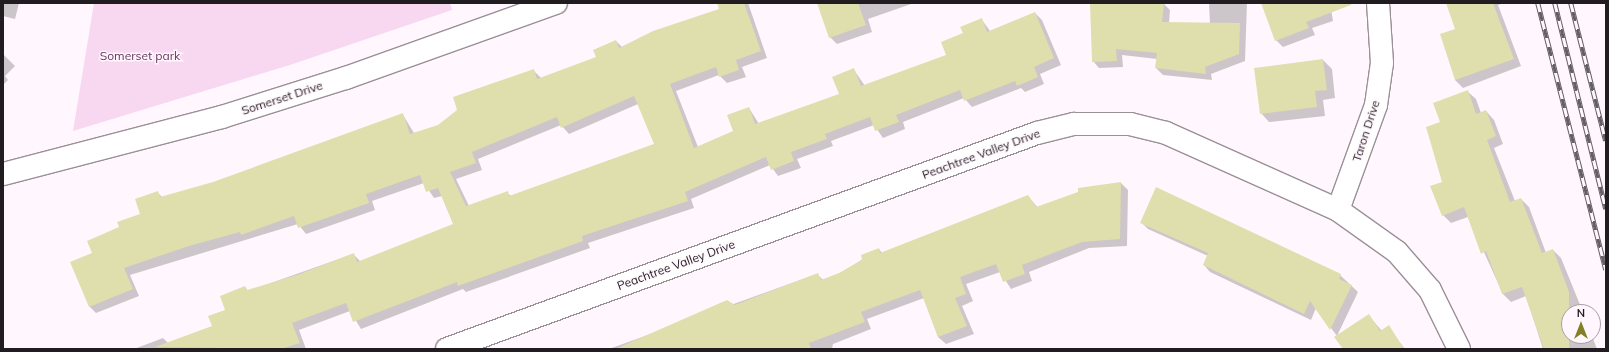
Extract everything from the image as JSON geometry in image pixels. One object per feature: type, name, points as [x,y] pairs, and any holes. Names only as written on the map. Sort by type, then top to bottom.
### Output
[{"type":"street","name":"Somerset Drive","points":[[3,174],[222,117],[346,78],[556,3]]},
{"type":"street","name":"Taron Drive","points":[[1338,210],[1376,105],[1382,63],[1378,3]]},
{"type":"street","name":"Peachtree Valley Drive","points":[[447,349],[1037,133],[1074,124],[1130,124],[1166,133],[1338,210],[1397,252],[1430,290],[1459,349]]},
{"type":"green space","name":"Somerset park","points":[[94,3],[450,3],[452,10],[293,64],[73,131]]},
{"type":"building","points":[[717,3],[744,3],[761,51],[736,60],[739,70],[719,77],[716,67],[670,84],[694,148],[733,131],[727,115],[749,107],[755,124],[839,94],[832,77],[854,68],[861,86],[946,55],[941,42],[963,33],[960,27],[982,18],[987,32],[1035,12],[1054,58],[1034,67],[1038,77],[1017,86],[1015,81],[964,101],[960,90],[896,115],[899,122],[875,131],[870,117],[825,134],[827,139],[791,152],[794,161],[771,170],[766,157],[685,192],[688,201],[582,236],[583,241],[458,286],[457,282],[353,322],[346,303],[292,323],[300,343],[281,349],[155,347],[212,326],[208,316],[225,310],[220,296],[245,286],[247,290],[297,275],[354,253],[357,262],[453,224],[438,188],[426,192],[420,175],[366,194],[369,203],[298,228],[294,216],[241,235],[240,232],[189,246],[124,268],[133,289],[89,307],[70,262],[92,253],[87,241],[119,227],[117,222],[140,214],[135,199],[158,191],[160,197],[213,182],[403,113],[410,134],[438,125],[457,110],[453,97],[534,69],[537,79],[596,57],[593,50],[616,40],[619,48],[653,31],[719,9]],"holes":[[[634,96],[654,144],[509,196],[508,191],[466,206],[450,172],[476,163],[472,152],[557,117],[561,128]]]},
{"type":"building","points":[[817,3],[858,3],[866,25],[829,38]]},
{"type":"building","points":[[1090,3],[1164,3],[1162,22],[1240,23],[1239,54],[1205,67],[1206,74],[1155,68],[1157,53],[1116,49],[1117,61],[1092,62]]},
{"type":"building","points":[[1261,3],[1351,3],[1351,5],[1306,22],[1309,28],[1275,41]]},
{"type":"building","points":[[1446,3],[1493,3],[1514,59],[1455,80],[1440,34],[1455,29]]},
{"type":"building","points":[[1323,59],[1327,90],[1315,91],[1317,107],[1260,114],[1254,68]]},
{"type":"building","points":[[1468,90],[1476,114],[1486,110],[1496,136],[1487,140],[1510,202],[1521,198],[1542,253],[1553,249],[1569,292],[1569,304],[1561,304],[1561,344],[1569,344],[1569,349],[1544,349],[1522,287],[1502,294],[1486,251],[1481,254],[1464,207],[1442,216],[1430,186],[1442,182],[1426,127],[1440,122],[1433,103]]},
{"type":"building","points":[[1121,182],[1120,239],[1082,242],[1022,265],[1025,274],[1003,282],[996,264],[960,277],[966,294],[955,298],[967,326],[938,337],[920,290],[861,312],[865,322],[809,343],[811,349],[615,349],[727,300],[735,305],[818,273],[821,280],[839,273],[862,260],[861,255],[879,248],[880,253],[1028,195],[1036,207],[1078,192],[1078,188]]},
{"type":"building","points":[[1156,187],[1341,274],[1339,279],[1352,285],[1330,330],[1310,301],[1304,314],[1203,265],[1208,253],[1140,223]]},
{"type":"building","points":[[1369,314],[1380,331],[1389,325],[1404,349],[1343,349],[1334,337]]},
{"type":"railway","points":[[1538,3],[1606,269]]},
{"type":"railway","points":[[1555,3],[1606,209]]},
{"type":"railway","points":[[1571,3],[1606,141]]}]
